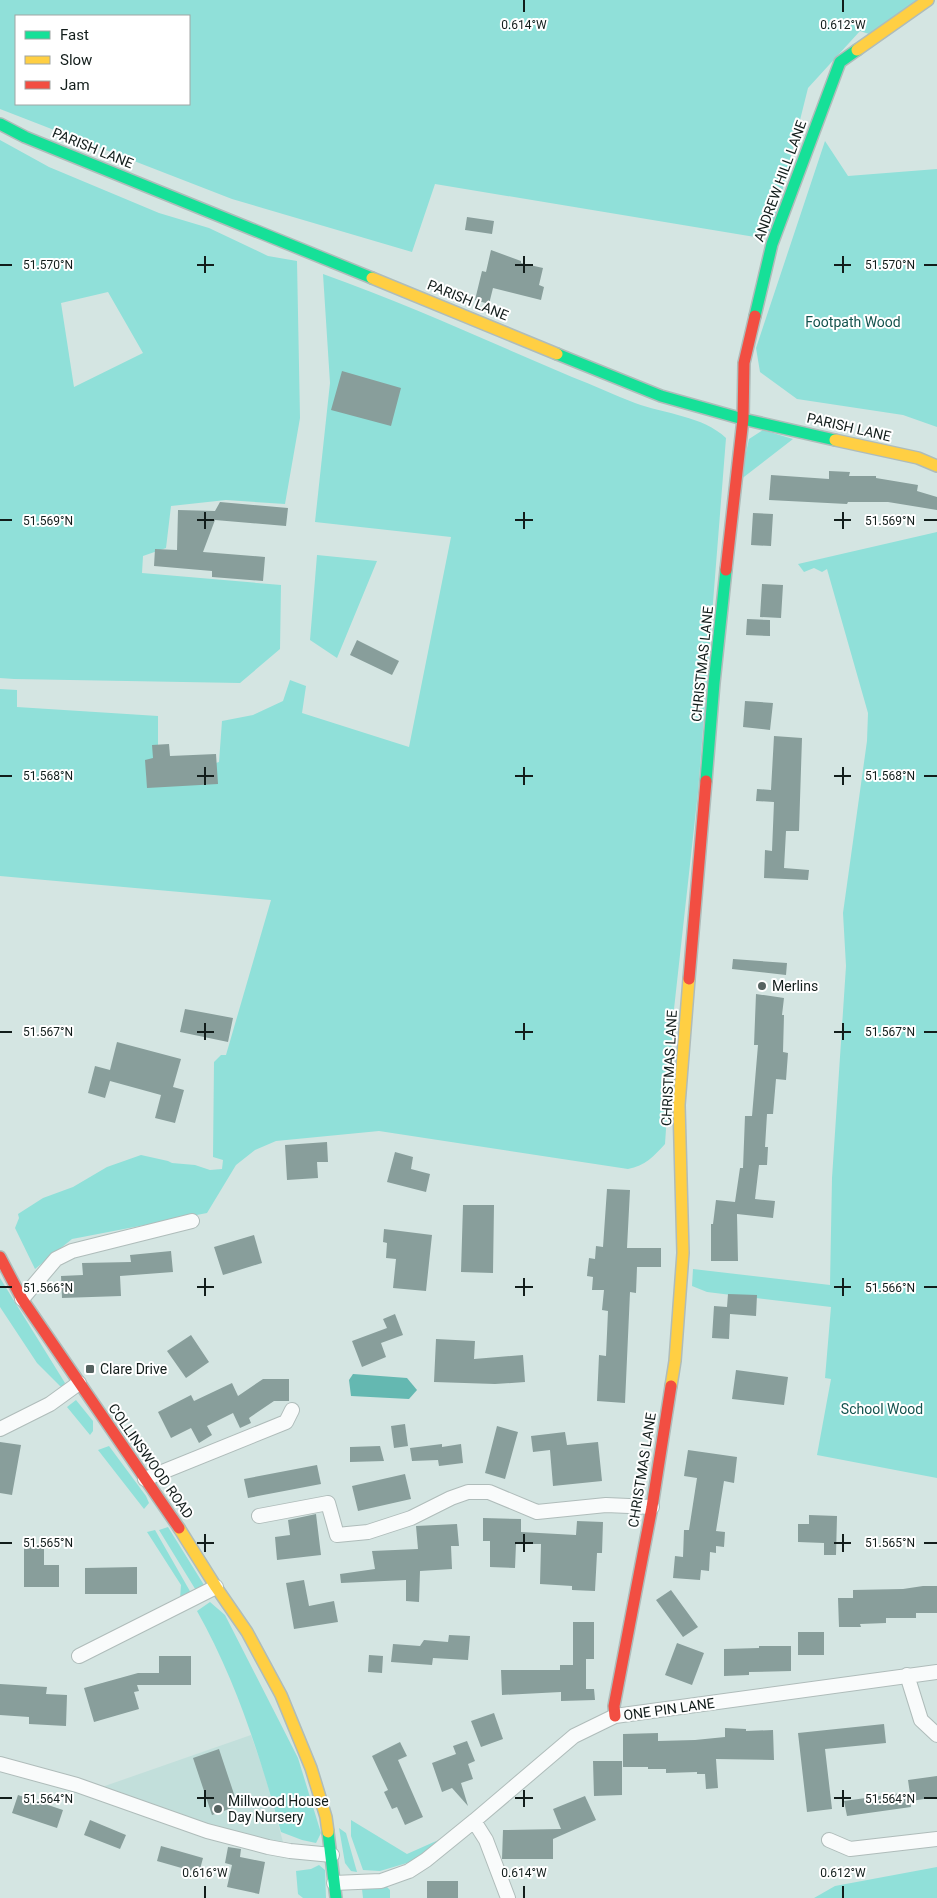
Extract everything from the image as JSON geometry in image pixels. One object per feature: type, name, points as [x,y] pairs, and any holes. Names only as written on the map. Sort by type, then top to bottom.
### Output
[{"type":"street","name":"ANDREW HILL LANE","points":[[743,419],[744,363],[772,244],[840,62],[928,0]]},
{"type":"street","name":"PARISH LANE","points":[[0,124],[25,137],[400,288],[661,396],[743,419],[918,458],[937,466]]},
{"type":"street","name":"CHRISTMAS LANE","points":[[615,1716],[614,1706],[652,1506],[675,1360],[683,1253],[679,1105],[714,683],[743,419]]},
{"type":"street","points":[[22,1299],[56,1258],[72,1251],[192,1221]]},
{"type":"street","name":"COLLINSWOOD ROAD","points":[[0,1257],[22,1299],[183,1533],[246,1632],[281,1695],[324,1809],[332,1855],[336,1898]]},
{"type":"street","points":[[0,1429],[50,1404],[79,1383]]},
{"type":"street","points":[[146,1479],[286,1422],[292,1410]]},
{"type":"street","points":[[259,1516],[328,1503],[337,1535],[368,1532],[411,1518],[451,1498],[468,1492],[489,1492],[537,1512],[606,1505],[652,1506]]},
{"type":"street","points":[[79,1656],[216,1587]]},
{"type":"street","name":"ONE PIN LANE","points":[[334,1882],[381,1881],[409,1870],[426,1860],[474,1822],[574,1736],[615,1716],[937,1672]]},
{"type":"street","points":[[907,1675],[921,1720],[937,1735]]},
{"type":"street","points":[[0,1764],[77,1785],[207,1831],[276,1848],[332,1855]]},
{"type":"street","points":[[474,1822],[486,1840],[508,1898]]},
{"type":"street","points":[[829,1840],[850,1848],[937,1839]]},
{"type":"shaded area","points":[[353,1374],[407,1378],[417,1390],[409,1399],[351,1396],[349,1380]]},
{"type":"shaded area","name":"Millwood House Day Nursery","points":[[251,1735],[265,1775],[283,1842],[281,1846],[223,1829],[102,1787]]},
{"type":"green space","points":[[0,0],[923,0],[872,35],[860,31],[808,88],[772,232],[761,238],[435,184],[412,252],[232,199],[0,109]]},
{"type":"green space","points":[[0,140],[49,167],[159,213],[209,228],[268,256],[297,261],[300,418],[285,504],[226,500],[171,506],[166,548],[143,556],[142,573],[281,585],[280,649],[240,683],[0,678]],"holes":[[[108,292],[143,353],[74,387],[61,303]]]},
{"type":"green space","name":"Footpath Wood","points":[[825,141],[848,176],[937,169],[937,427],[903,415],[797,399],[760,372],[756,348]]},
{"type":"green space","points":[[323,274],[417,311],[627,400],[695,420],[717,431],[726,438],[698,792],[674,1009],[665,1144],[644,1163],[628,1169],[379,1131],[276,1141],[255,1150],[236,1165],[207,1213],[72,1239],[35,1269],[15,1228],[19,1218],[18,1214],[43,1198],[73,1187],[107,1167],[141,1155],[172,1163],[195,1165],[210,1170],[222,1169],[223,1160],[213,1157],[214,1062],[221,1055],[226,1055],[271,900],[0,876],[0,689],[17,690],[17,707],[158,716],[158,763],[146,763],[147,784],[219,762],[222,721],[253,715],[283,701],[290,680],[306,686],[302,713],[409,747],[451,537],[315,522],[330,383]]},
{"type":"green space","points":[[763,430],[793,439],[740,480],[749,439]]},
{"type":"green space","name":"School Wood","points":[[937,532],[937,1478],[817,1455],[831,1379],[825,1378],[831,1307],[707,1292],[692,1286],[693,1269],[830,1285],[832,1178],[846,966],[843,913],[867,741],[868,713],[827,569],[822,572],[814,568],[804,572],[798,564]]},
{"type":"green space","points":[[317,555],[377,561],[337,658],[310,640]]},
{"type":"green space","points":[[0,1278],[65,1383],[62,1388],[37,1363],[0,1307]]},
{"type":"green space","points":[[76,1400],[93,1421],[93,1431],[90,1435],[67,1407]]},
{"type":"green space","points":[[109,1446],[146,1496],[149,1503],[144,1509],[98,1450]]},
{"type":"green space","points":[[168,1527],[204,1585],[197,1592],[159,1530]]},
{"type":"green space","points":[[155,1530],[191,1593],[180,1599],[181,1585],[147,1532]]},
{"type":"green space","points":[[210,1602],[225,1615],[298,1758],[321,1833],[316,1843],[281,1832],[246,1719],[224,1664],[197,1611]]},
{"type":"green space","points":[[351,1820],[407,1854],[443,1838],[417,1860],[380,1871],[363,1870],[351,1836]]},
{"type":"green space","points":[[339,1828],[346,1833],[357,1872],[351,1871],[345,1863]]},
{"type":"green space","points":[[319,1865],[325,1870],[326,1898],[303,1898],[298,1894],[296,1871],[311,1869]]},
{"type":"green space","points":[[937,1867],[937,1898],[814,1898],[835,1886]]},
{"type":"green space","points":[[386,1886],[390,1890],[390,1898],[363,1898],[362,1889]]},
{"type":"building","points":[[467,217],[494,221],[492,234],[465,230]]},
{"type":"building","points":[[491,250],[521,261],[521,263],[543,268],[539,285],[544,287],[541,300],[493,288],[489,304],[475,300],[482,271],[486,272]]},
{"type":"building","points":[[342,371],[401,388],[391,426],[331,410]]},
{"type":"building","points":[[829,471],[850,472],[849,476],[876,476],[876,478],[918,485],[917,491],[937,497],[937,510],[888,502],[848,502],[847,504],[769,500],[771,475],[829,479]]},
{"type":"building","points":[[220,502],[288,508],[286,526],[215,520],[203,552],[265,557],[263,581],[212,577],[212,571],[154,566],[155,549],[177,550],[178,510],[215,511]]},
{"type":"building","points":[[753,513],[773,514],[771,546],[751,545]]},
{"type":"building","points":[[762,584],[783,585],[781,618],[760,617]]},
{"type":"building","points":[[747,619],[770,620],[770,636],[746,635]]},
{"type":"building","points":[[357,640],[399,661],[392,675],[350,655]]},
{"type":"building","points":[[745,701],[773,703],[770,730],[743,727]]},
{"type":"building","points":[[774,736],[802,738],[799,831],[786,831],[784,868],[809,870],[808,880],[764,878],[765,850],[772,851],[774,802],[756,801],[757,789],[771,790]]},
{"type":"building","points":[[169,744],[170,756],[216,754],[218,784],[147,788],[145,760],[153,758],[152,745]]},
{"type":"building","points":[[733,959],[787,963],[786,975],[732,969]]},
{"type":"building","points":[[756,994],[784,998],[782,1015],[784,1015],[783,1052],[788,1053],[786,1080],[776,1079],[773,1114],[767,1114],[765,1147],[768,1147],[767,1165],[759,1165],[755,1199],[775,1201],[773,1218],[737,1214],[738,1261],[711,1261],[711,1224],[713,1224],[716,1200],[735,1202],[740,1168],[743,1168],[745,1116],[752,1116],[758,1045],[754,1045]]},
{"type":"building","points":[[185,1009],[233,1018],[228,1042],[180,1032]]},
{"type":"building","points":[[117,1042],[181,1059],[173,1087],[184,1090],[175,1123],[155,1118],[161,1095],[110,1081],[105,1098],[88,1093],[95,1066],[110,1070]]},
{"type":"building","points":[[327,1142],[328,1162],[317,1162],[318,1178],[287,1180],[285,1145]]},
{"type":"building","points":[[395,1152],[413,1157],[411,1169],[430,1174],[426,1192],[387,1182]]},
{"type":"building","points":[[607,1189],[630,1190],[627,1248],[661,1248],[661,1267],[637,1267],[636,1293],[630,1292],[625,1403],[597,1401],[599,1355],[606,1356],[608,1311],[602,1310],[604,1290],[592,1290],[593,1277],[587,1276],[589,1258],[595,1259],[596,1246],[603,1247]]},
{"type":"building","points":[[463,1205],[494,1205],[493,1273],[461,1272]]},
{"type":"building","points":[[384,1229],[432,1235],[426,1291],[393,1288],[396,1259],[386,1258],[387,1243],[383,1242]]},
{"type":"building","points":[[254,1235],[262,1263],[223,1275],[214,1247]]},
{"type":"building","points":[[171,1251],[173,1272],[120,1276],[121,1296],[62,1298],[61,1276],[83,1275],[82,1263],[131,1262],[130,1255]]},
{"type":"building","points":[[728,1294],[757,1295],[756,1316],[730,1314],[729,1339],[712,1338],[714,1306],[727,1307]]},
{"type":"building","points":[[395,1314],[403,1335],[381,1343],[386,1357],[362,1367],[352,1341],[387,1328],[383,1319]]},
{"type":"building","points":[[191,1335],[209,1362],[186,1378],[167,1351]]},
{"type":"building","points":[[436,1339],[475,1341],[474,1359],[523,1355],[525,1382],[495,1384],[434,1382]]},
{"type":"building","points":[[736,1370],[788,1377],[784,1405],[732,1399]]},
{"type":"building","points":[[263,1379],[289,1379],[289,1401],[274,1401],[249,1418],[251,1423],[240,1428],[233,1413],[207,1426],[212,1435],[199,1443],[191,1428],[171,1438],[158,1412],[191,1395],[194,1401],[232,1383],[238,1396]]},
{"type":"building","points":[[405,1424],[408,1446],[394,1448],[391,1426]]},
{"type":"building","points":[[497,1426],[518,1432],[505,1479],[485,1473]]},
{"type":"building","points":[[565,1432],[567,1445],[598,1442],[602,1481],[553,1486],[550,1450],[533,1452],[531,1436]]},
{"type":"building","points":[[0,1442],[21,1445],[12,1495],[0,1493]]},
{"type":"building","points":[[442,1444],[442,1447],[461,1444],[463,1463],[439,1466],[438,1460],[412,1461],[410,1448]]},
{"type":"building","points":[[380,1446],[384,1461],[350,1462],[350,1447]]},
{"type":"building","points":[[688,1450],[737,1457],[734,1483],[724,1481],[716,1531],[725,1532],[724,1547],[716,1546],[716,1553],[710,1552],[709,1571],[701,1570],[700,1580],[673,1578],[675,1556],[683,1557],[684,1530],[689,1530],[697,1478],[684,1476]]},
{"type":"building","points":[[317,1465],[321,1484],[248,1498],[244,1479]]},
{"type":"building","points":[[405,1474],[411,1499],[358,1511],[352,1486]]},
{"type":"building","points":[[316,1514],[321,1555],[277,1560],[275,1537],[290,1535],[288,1520]]},
{"type":"building","points":[[809,1515],[837,1516],[836,1555],[824,1555],[824,1543],[798,1542],[798,1524],[809,1524]]},
{"type":"building","points":[[483,1518],[521,1519],[521,1532],[576,1535],[577,1521],[603,1522],[602,1553],[597,1553],[595,1591],[572,1590],[572,1586],[540,1584],[541,1544],[516,1544],[515,1568],[490,1567],[490,1541],[483,1541]]},
{"type":"building","points":[[457,1524],[459,1546],[451,1546],[452,1569],[420,1571],[419,1602],[406,1601],[406,1580],[341,1583],[340,1574],[375,1569],[372,1551],[418,1549],[416,1526]]},
{"type":"building","points":[[24,1545],[44,1545],[44,1565],[59,1565],[59,1587],[24,1587]]},
{"type":"building","points":[[137,1567],[137,1594],[85,1594],[85,1568]]},
{"type":"building","points":[[304,1580],[309,1606],[334,1601],[338,1622],[294,1629],[286,1583]]},
{"type":"building","points":[[937,1586],[937,1613],[916,1613],[916,1618],[886,1618],[886,1623],[860,1624],[861,1627],[839,1627],[838,1598],[853,1598],[853,1590],[903,1589]]},
{"type":"building","points":[[671,1590],[698,1627],[683,1637],[656,1600]]},
{"type":"building","points":[[573,1622],[594,1622],[594,1659],[586,1659],[586,1689],[594,1689],[595,1700],[561,1701],[561,1692],[502,1695],[501,1670],[560,1670],[560,1665],[573,1665]]},
{"type":"building","points":[[798,1632],[824,1632],[824,1655],[798,1655]]},
{"type":"building","points":[[449,1635],[470,1636],[468,1660],[433,1658],[432,1665],[391,1662],[393,1644],[420,1646],[424,1640],[448,1642]]},
{"type":"building","points":[[677,1643],[704,1653],[692,1685],[665,1675]]},
{"type":"building","points":[[759,1646],[791,1646],[791,1671],[749,1672],[749,1675],[724,1676],[724,1649],[759,1648]]},
{"type":"building","points":[[369,1655],[383,1656],[382,1673],[368,1672]]},
{"type":"building","points":[[159,1656],[191,1656],[191,1685],[137,1685],[139,1691],[134,1692],[139,1709],[94,1722],[84,1688],[138,1673],[159,1673]]},
{"type":"building","points":[[0,1684],[47,1687],[46,1694],[67,1695],[66,1726],[29,1724],[29,1717],[0,1715]]},
{"type":"building","points":[[494,1713],[503,1739],[481,1747],[471,1721]]},
{"type":"building","points":[[884,1724],[886,1743],[825,1749],[832,1809],[807,1812],[798,1733]]},
{"type":"building","points":[[725,1728],[746,1729],[746,1731],[773,1730],[774,1760],[716,1759],[718,1788],[706,1789],[705,1774],[697,1774],[697,1772],[666,1773],[666,1769],[623,1767],[623,1734],[658,1733],[658,1741],[695,1740],[725,1737]]},
{"type":"building","points":[[467,1741],[475,1761],[468,1764],[473,1779],[461,1783],[468,1806],[452,1788],[442,1792],[432,1763],[456,1754],[453,1746]]},
{"type":"building","points":[[400,1742],[407,1756],[398,1760],[423,1817],[405,1825],[397,1807],[392,1809],[384,1792],[388,1790],[372,1756]]},
{"type":"building","points":[[219,1749],[238,1806],[212,1815],[193,1758]]},
{"type":"building","points":[[593,1761],[622,1761],[622,1795],[594,1796]]},
{"type":"building","points":[[937,1776],[937,1797],[911,1801],[908,1780]]},
{"type":"building","points":[[909,1792],[911,1807],[847,1816],[844,1801]]},
{"type":"building","points":[[18,1795],[63,1810],[57,1828],[12,1813]]},
{"type":"building","points":[[585,1796],[596,1820],[553,1839],[553,1859],[502,1859],[503,1830],[561,1829],[553,1809]]},
{"type":"building","points":[[90,1820],[126,1835],[120,1849],[84,1835]]},
{"type":"building","points":[[161,1846],[203,1858],[199,1873],[157,1861]]},
{"type":"building","points":[[228,1847],[241,1849],[240,1857],[265,1862],[259,1894],[227,1887],[232,1865],[225,1863]]},
{"type":"building","points":[[427,1881],[458,1881],[458,1898],[427,1898]]},
{"type":"traffic: fast","points":[[755,316],[772,244],[840,62],[857,50]]},
{"type":"traffic: fast","points":[[0,124],[25,137],[372,278]]},
{"type":"traffic: fast","points":[[557,354],[661,396],[743,419],[835,440]]},
{"type":"traffic: fast","points":[[706,781],[726,570]]},
{"type":"traffic: fast","points":[[328,1832],[336,1898]]},
{"type":"traffic: slow","points":[[857,50],[928,0]]},
{"type":"traffic: slow","points":[[372,278],[557,354]]},
{"type":"traffic: slow","points":[[835,440],[918,458],[937,466]]},
{"type":"traffic: slow","points":[[671,1386],[675,1361],[683,1253],[679,1105],[689,979]]},
{"type":"traffic: slow","points":[[179,1528],[247,1632],[281,1695],[311,1768],[326,1817],[328,1832]]},
{"type":"traffic: jam","points":[[726,570],[743,419],[744,363],[755,316]]},
{"type":"traffic: jam","points":[[689,979],[706,781]]},
{"type":"traffic: jam","points":[[0,1257],[22,1299],[179,1528]]},
{"type":"traffic: jam","points":[[615,1716],[614,1706],[652,1507],[671,1386]]},
{"type":"place","name":"Merlins","points":[[762,986]]},
{"type":"place","name":"Clare Drive","points":[[90,1369]]},
{"type":"place","name":"Millwood House Day Nursery","points":[[218,1809]]}]
